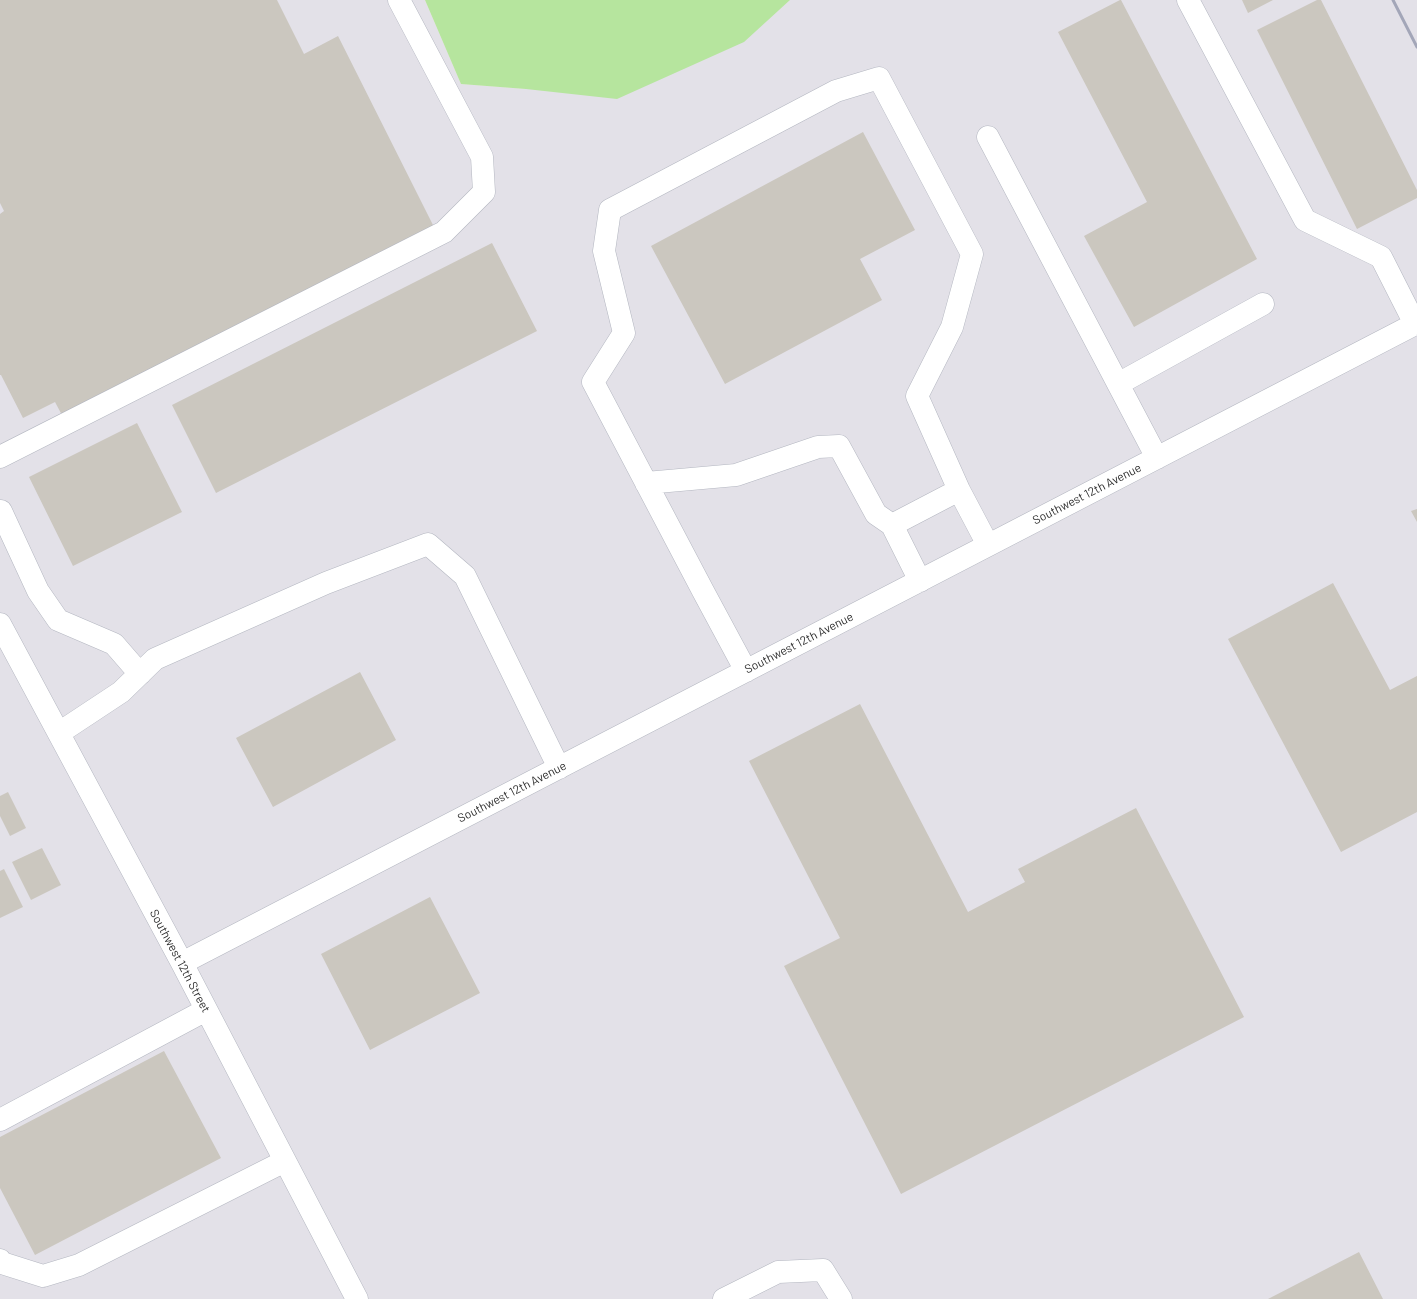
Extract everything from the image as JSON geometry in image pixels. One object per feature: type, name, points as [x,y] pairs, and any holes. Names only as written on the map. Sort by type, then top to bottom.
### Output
[{"type":"street","points":[[0,457],[444,232],[484,192],[482,157],[399,0]]},
{"type":"street","points":[[1188,0],[1305,220],[1382,256],[1416,324]]},
{"type":"street","points":[[746,671],[593,382],[624,333],[604,251],[610,210],[836,91],[879,78],[972,254],[952,327],[917,396],[958,490],[988,545]]},
{"type":"street","points":[[988,137],[1156,458]]},
{"type":"street","points":[[1118,384],[1263,304]]},
{"type":"street","name":"Southwest 12th Avenue","points":[[182,963],[1416,324]]},
{"type":"street","points":[[646,483],[736,475],[818,447],[839,446],[876,514],[892,525],[920,581]]},
{"type":"street","points":[[892,525],[958,490]]},
{"type":"street","points":[[1,512],[38,591],[58,620],[114,644],[140,674]]},
{"type":"street","points":[[59,733],[121,692],[154,659],[326,582],[428,544],[465,576],[559,768]]},
{"type":"street","name":"Southwest 12th Street","points":[[0,624],[182,963],[357,1299]]},
{"type":"street","points":[[0,1120],[206,1010]]},
{"type":"street","points":[[0,1260],[2,1263],[43,1276],[79,1265],[285,1161]]},
{"type":"street","points":[[724,1299],[778,1272],[823,1270],[841,1299]]},
{"type":"shaded area","points":[[0,0],[425,0],[461,84],[526,89],[743,42],[790,0],[1417,0],[1417,1299],[0,1299]]},
{"type":"green space","points":[[425,0],[790,0],[744,42],[617,99],[526,89],[461,84]]},
{"type":"building","points":[[0,0],[277,0],[304,54],[338,36],[435,229],[63,417],[55,402],[23,418],[0,375],[0,214],[4,211],[0,203]]},
{"type":"building","points":[[1120,0],[1257,259],[1134,327],[1084,236],[1147,202],[1058,32]]},
{"type":"building","points":[[1242,0],[1273,0],[1248,13]]},
{"type":"building","points":[[1317,0],[1321,0],[1417,190],[1417,198],[1357,229],[1257,30]]},
{"type":"building","points":[[863,132],[915,230],[860,259],[882,300],[725,384],[651,246]]},
{"type":"building","points":[[492,243],[537,331],[216,493],[172,405]]},
{"type":"building","points":[[137,423],[182,512],[73,566],[29,477]]},
{"type":"building","points":[[1417,509],[1417,522],[1411,511]]},
{"type":"building","points":[[1333,583],[1390,690],[1417,676],[1417,812],[1341,852],[1228,639]]},
{"type":"building","points":[[360,672],[396,740],[273,807],[236,738]]},
{"type":"building","points":[[860,704],[968,912],[1025,882],[1018,869],[1136,808],[1244,1017],[901,1194],[784,966],[840,938],[749,761]]},
{"type":"building","points":[[8,792],[26,828],[10,836],[0,816],[0,796]]},
{"type":"building","points":[[42,848],[61,885],[31,900],[12,862]]},
{"type":"building","points":[[4,869],[23,907],[0,918],[0,871]]},
{"type":"building","points":[[430,897],[480,993],[370,1050],[321,954]]},
{"type":"building","points":[[164,1051],[221,1158],[35,1255],[0,1188],[0,1137]]},
{"type":"building","points":[[1359,1252],[1383,1299],[1268,1299]]},
{"type":"railway","points":[[1393,0],[1417,47]]}]
